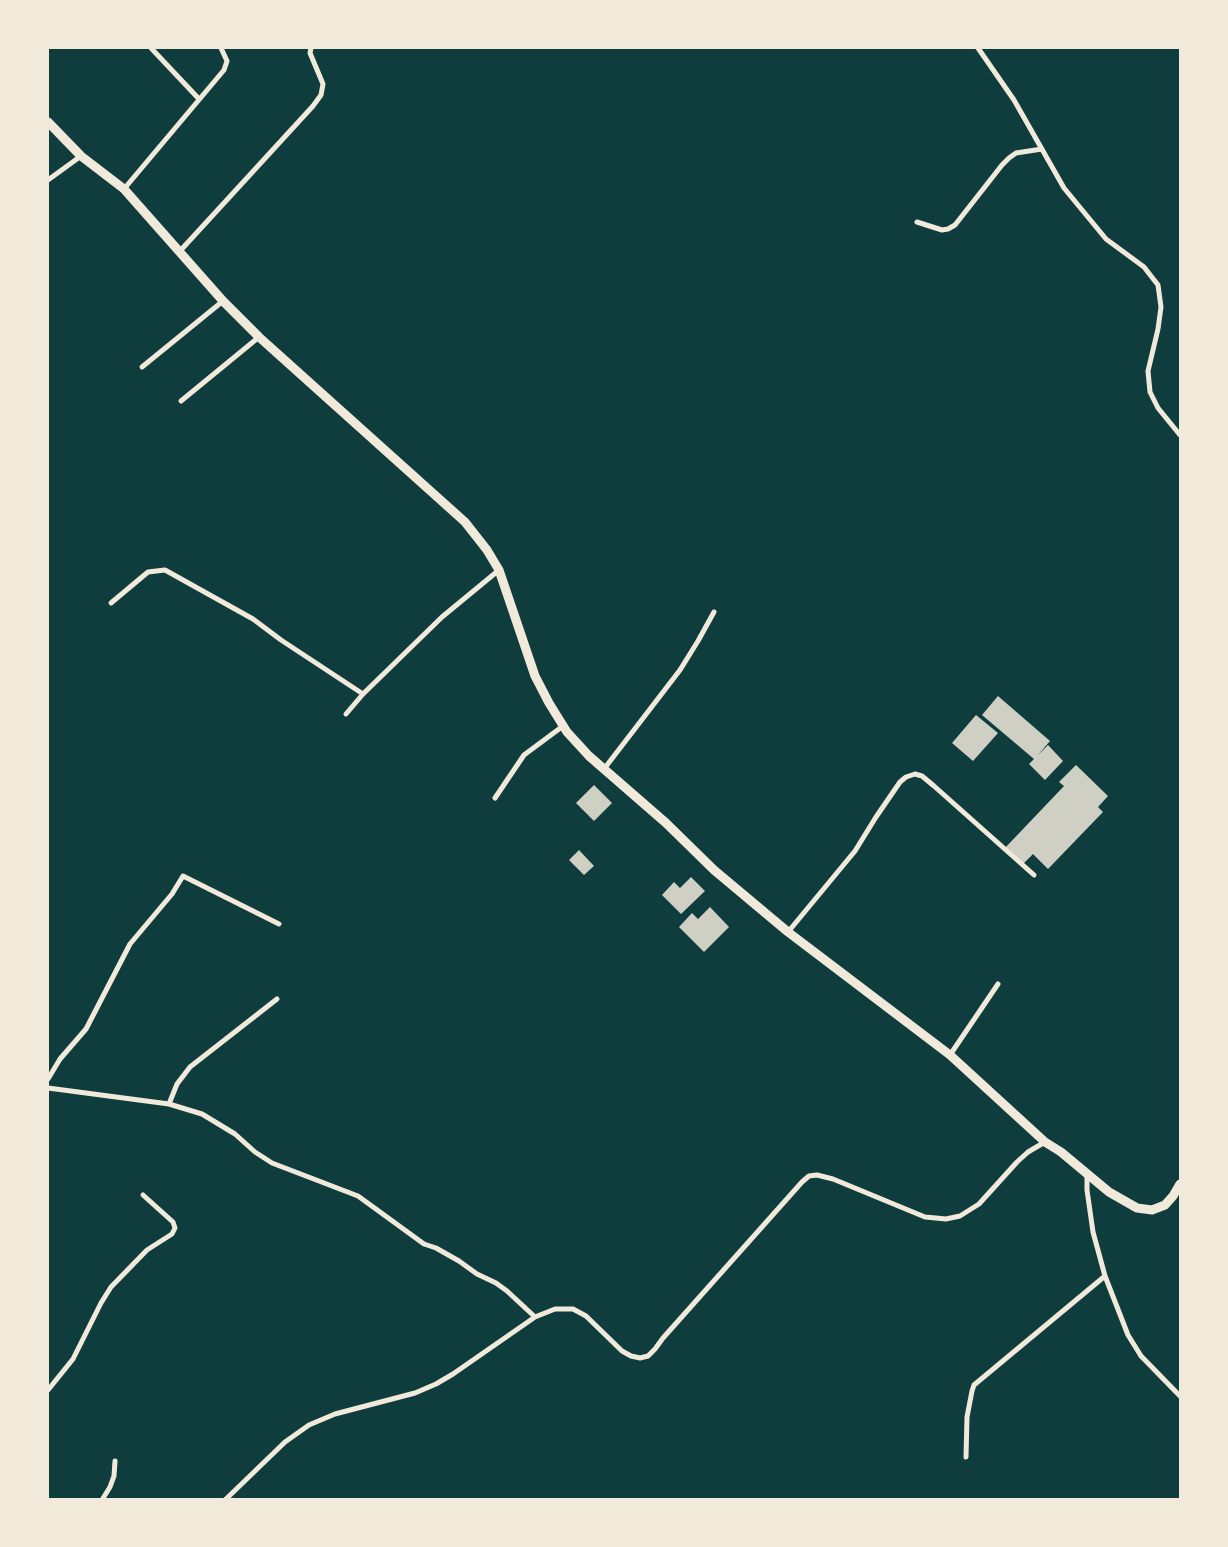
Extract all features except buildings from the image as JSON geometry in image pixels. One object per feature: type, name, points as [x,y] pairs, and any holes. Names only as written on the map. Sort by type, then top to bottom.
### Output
[{"type":"street","points":[[150,48],[199,99]]},
{"type":"street","points":[[124,189],[224,70],[227,61],[221,48]]},
{"type":"street","points":[[180,251],[321,95],[323,84],[310,53],[311,48]]},
{"type":"street","points":[[978,48],[1014,100],[1064,188],[1106,239],[1144,267],[1158,285],[1161,307],[1148,372],[1150,392],[1158,408],[1180,435]]},
{"type":"street","points":[[48,122],[81,156],[124,189],[224,301],[259,337],[465,522],[487,550],[499,570],[535,676],[548,703],[563,726],[590,756],[666,823],[714,870],[788,932],[950,1055],[1045,1142],[1061,1152],[1109,1192],[1137,1208],[1152,1210],[1165,1205],[1180,1184]]},
{"type":"street","points":[[917,222],[942,230],[955,226],[1009,158],[1016,153],[1042,149]]},
{"type":"street","points":[[48,180],[81,156]]},
{"type":"street","points":[[142,367],[224,301]]},
{"type":"street","points":[[181,401],[259,337]]},
{"type":"street","points":[[111,603],[148,572],[164,570],[253,619],[281,640],[363,694]]},
{"type":"street","points":[[346,714],[363,694],[442,617],[499,570]]},
{"type":"street","points":[[604,769],[680,670],[714,612]]},
{"type":"street","points":[[495,798],[524,755],[563,726]]},
{"type":"street","points":[[788,932],[855,851],[900,782],[906,777],[915,774],[922,776],[934,786],[1034,875]]},
{"type":"street","points":[[48,1079],[60,1059],[86,1029],[130,944],[172,894],[183,876],[279,924]]},
{"type":"street","points":[[950,1055],[998,984]]},
{"type":"street","points":[[169,1104],[177,1084],[190,1066],[278,999]]},
{"type":"street","points":[[48,1088],[169,1104],[202,1114],[235,1134],[255,1152],[272,1163],[358,1196],[424,1244],[436,1248],[477,1274],[496,1282],[507,1290],[534,1317]]},
{"type":"street","points":[[225,1500],[285,1442],[309,1425],[335,1414],[415,1393],[436,1384],[534,1317],[555,1309],[573,1310],[586,1316],[622,1351],[630,1356],[640,1358],[648,1356],[809,1176],[817,1175],[833,1179],[925,1217],[946,1219],[960,1216],[980,1204],[1017,1162],[1028,1152],[1045,1142]]},
{"type":"street","points":[[1087,1174],[1087,1190],[1093,1232],[1105,1276],[1128,1335],[1141,1356],[1180,1396]]},
{"type":"street","points":[[48,1390],[73,1359],[111,1287],[147,1250],[172,1234],[175,1228],[173,1222],[143,1195]]},
{"type":"street","points":[[966,1457],[967,1417],[974,1385],[1105,1276]]},
{"type":"street","points":[[102,1500],[112,1482],[115,1461]]}]
